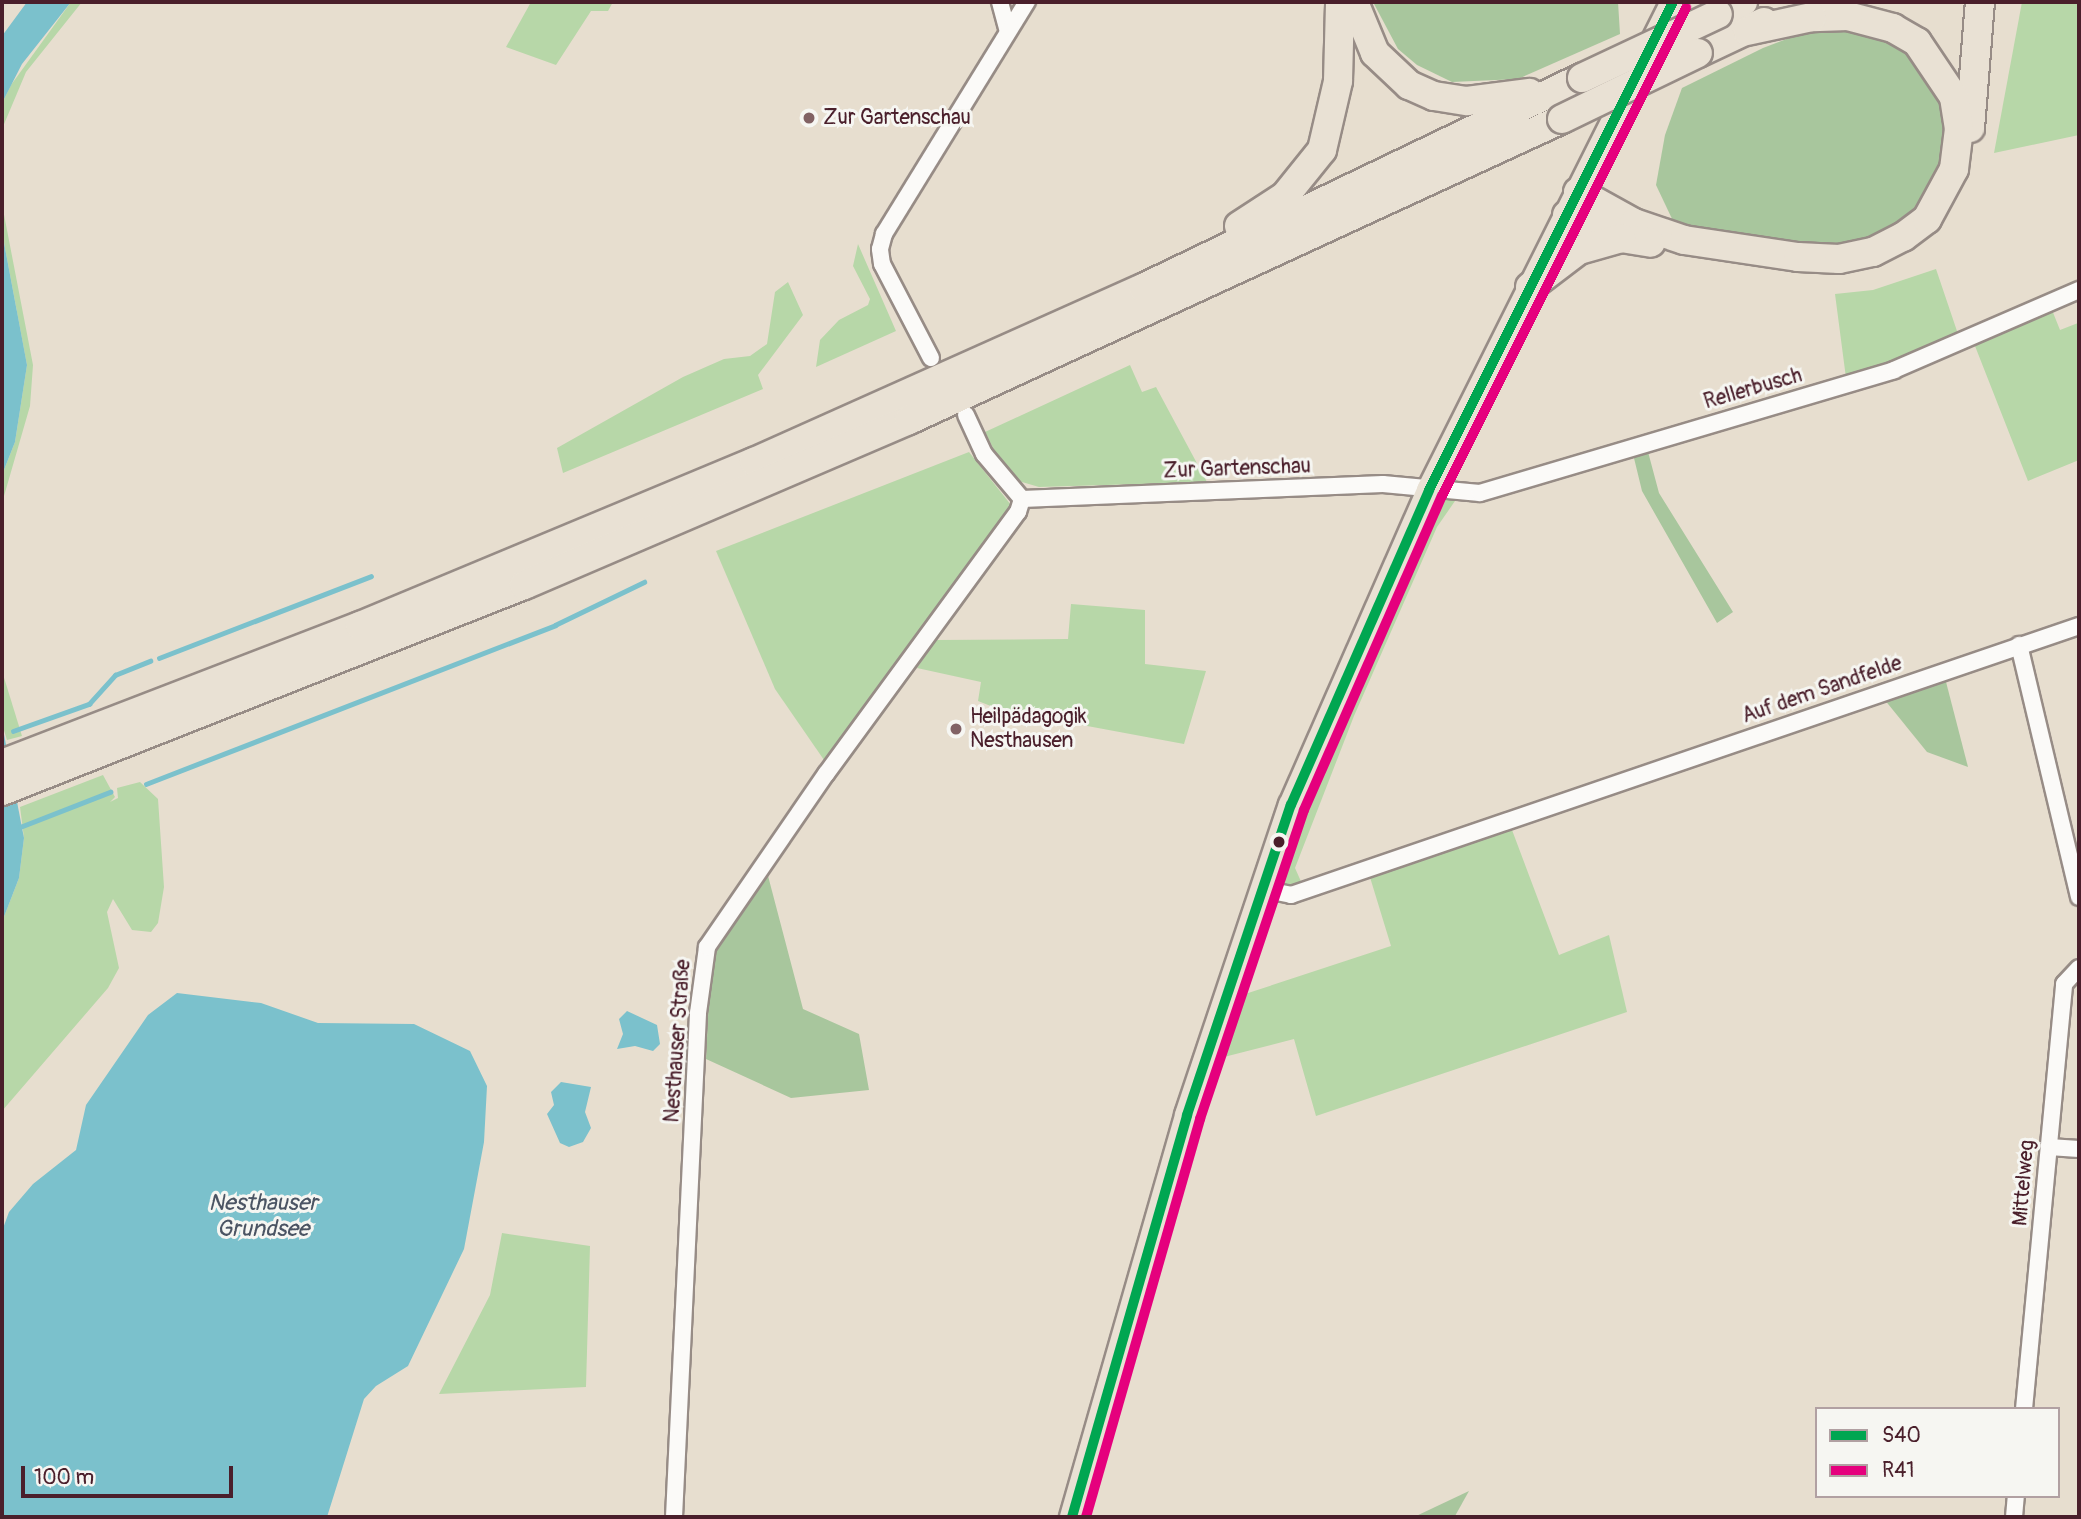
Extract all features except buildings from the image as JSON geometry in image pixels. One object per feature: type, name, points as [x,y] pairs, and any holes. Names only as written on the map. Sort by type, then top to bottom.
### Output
[{"type":"highway","points":[[1143,288],[1285,197],[1304,177],[1322,150],[1332,120],[1338,81],[1340,2]]},
{"type":"highway","points":[[1354,2],[1375,53],[1409,85],[1434,96],[1489,101],[1576,81]]},
{"type":"highway","points":[[2,764],[360,626],[754,462],[1143,288],[1743,2]]},
{"type":"highway","points":[[2,791],[524,585],[897,426],[1562,119],[1804,2]]},
{"type":"highway","points":[[1531,287],[1579,250],[1621,238],[1796,265],[1839,267],[1876,261],[1909,247],[1934,225],[1962,174],[1980,2]]},
{"type":"highway","points":[[1572,204],[1684,240],[1798,257],[1839,259],[1873,252],[1903,237],[1927,219],[1954,169],[1959,129],[1954,97],[1917,42],[1893,28],[1847,16],[1812,17],[1747,31]]},
{"type":"highway","points":[[1572,204],[1621,238]]},
{"type":"main road","points":[[1072,1517],[1187,1115],[1261,888],[1329,714],[1429,490],[1673,2]]},
{"type":"street","points":[[1000,2],[1008,32]]},
{"type":"street","points":[[931,358],[882,264],[880,249],[884,234],[1027,2]]},
{"type":"street","name":"Rellerbusch","points":[[1429,490],[1480,493],[1894,370],[2079,290]]},
{"type":"street","points":[[965,415],[984,454],[1022,499]]},
{"type":"street","name":"Zur Gartenschau","points":[[1022,499],[1383,484],[1429,490]]},
{"type":"street","name":"Nesthauser Straße","points":[[674,1517],[698,1013],[707,947],[826,774],[1018,512],[1022,499]]},
{"type":"street","name":"Auf dem Sandfelde","points":[[1261,888],[1292,895],[2079,626]]},
{"type":"street","points":[[2019,645],[2079,897]]},
{"type":"street","name":"Mittelweg","points":[[2024,1407],[2064,984],[2079,968]]},
{"type":"street","points":[[2049,1147],[2079,1149]]},
{"type":"street","points":[[2014,1517],[2016,1498]]},
{"type":"green space","points":[[71,2],[82,2],[26,72],[2,129],[2,103],[11,85]]},
{"type":"green space","points":[[531,2],[613,2],[608,11],[591,11],[556,65],[506,47]]},
{"type":"green space","points":[[1373,2],[1618,2],[1620,34],[1518,79],[1452,82],[1417,65],[1398,49]]},
{"type":"green space","points":[[2022,2],[2079,2],[2079,135],[1994,153]]},
{"type":"green space","points":[[1816,28],[1863,31],[1908,51],[1941,99],[1947,133],[1942,178],[1904,219],[1858,243],[1800,243],[1674,223],[1656,185],[1665,135],[1682,88],[1763,48]]},
{"type":"green space","points":[[2,204],[33,365],[30,406],[2,503],[2,475],[15,442],[27,365],[2,232]]},
{"type":"green space","points":[[858,244],[896,331],[816,367],[820,340],[839,320],[868,305],[870,299],[853,266]]},
{"type":"green space","points":[[1936,269],[1959,337],[1846,378],[1835,294],[1873,290]]},
{"type":"green space","points":[[788,282],[803,315],[758,375],[763,389],[563,473],[557,448],[683,377],[724,359],[750,356],[767,344],[775,292]]},
{"type":"green space","points":[[2052,310],[2060,330],[2078,323],[2079,327],[2079,460],[2028,481],[1975,346]]},
{"type":"green space","points":[[1130,365],[1142,392],[1156,387],[1207,482],[1039,487],[1008,478],[985,432]]},
{"type":"green space","points":[[1647,448],[1659,493],[1733,612],[1717,623],[1642,491],[1633,454]]},
{"type":"green space","points":[[969,452],[1011,505],[824,760],[775,689],[716,551]]},
{"type":"green space","points":[[1446,499],[1455,501],[1437,527],[1354,716],[1295,868],[1303,886],[1283,887],[1279,879],[1283,866],[1358,673],[1436,504]]},
{"type":"green space","points":[[1071,604],[1145,610],[1145,664],[1206,671],[1184,744],[1001,710],[978,701],[981,682],[917,668],[936,640],[1068,639]]},
{"type":"green space","points":[[2,671],[22,736],[7,740],[2,724]]},
{"type":"green space","points":[[1945,678],[1968,767],[1927,752],[1884,699]]},
{"type":"green space","points":[[103,775],[115,797],[110,802],[118,798],[117,788],[140,782],[158,799],[164,887],[158,923],[151,932],[132,930],[113,899],[107,912],[119,968],[108,988],[2,1111],[2,922],[19,878],[24,838],[20,807]]},
{"type":"green space","points":[[1509,822],[1559,955],[1609,935],[1627,1012],[1316,1116],[1294,1039],[1220,1058],[1242,995],[1391,946],[1369,874]]},
{"type":"green space","points":[[767,872],[803,1009],[859,1034],[869,1090],[791,1098],[706,1059],[710,974],[718,947]]},
{"type":"green space","points":[[502,1233],[590,1246],[586,1387],[439,1394],[490,1295]]},
{"type":"green space","points":[[1469,1491],[1455,1516],[1414,1517]]},
{"type":"water","points":[[27,2],[71,2],[22,64],[2,103],[2,36]]},
{"type":"water","points":[[2,232],[27,365],[15,442],[2,475]]},
{"type":"water","points":[[2,724],[24,838],[19,878],[2,922]]},
{"type":"water","name":"Nesthauser Grundsee","points":[[177,993],[261,1003],[318,1023],[414,1024],[470,1051],[487,1086],[484,1142],[464,1249],[408,1366],[376,1386],[364,1399],[327,1517],[2,1517],[2,1231],[9,1212],[33,1184],[76,1150],[86,1105],[148,1015]]},
{"type":"water","points":[[627,1011],[657,1025],[660,1044],[653,1051],[635,1046],[617,1049],[623,1034],[619,1019]]},
{"type":"water","points":[[561,1082],[591,1087],[585,1112],[591,1128],[583,1142],[569,1147],[560,1143],[547,1114],[554,1105],[551,1092]]},
{"type":"waterway","points":[[159,658],[371,576]]},
{"type":"waterway","points":[[146,784],[555,625],[644,582]]},
{"type":"waterway","points":[[13,731],[89,704],[115,675],[150,661]]},
{"type":"waterway","points":[[20,827],[110,792]]},
{"type":"transit line","name":"S40","points":[[1072,1517],[1187,1115],[1291,805],[1429,490],[1673,2]]},
{"type":"transit line","name":"R41","points":[[1086,1517],[1200,1119],[1304,810],[1442,496],[1686,8]]},
{"type":"place","name":"Zur Gartenschau","points":[[809,118]]},
{"type":"place","name":"Heilpädagogik Nesthausen","points":[[956,729]]}]
